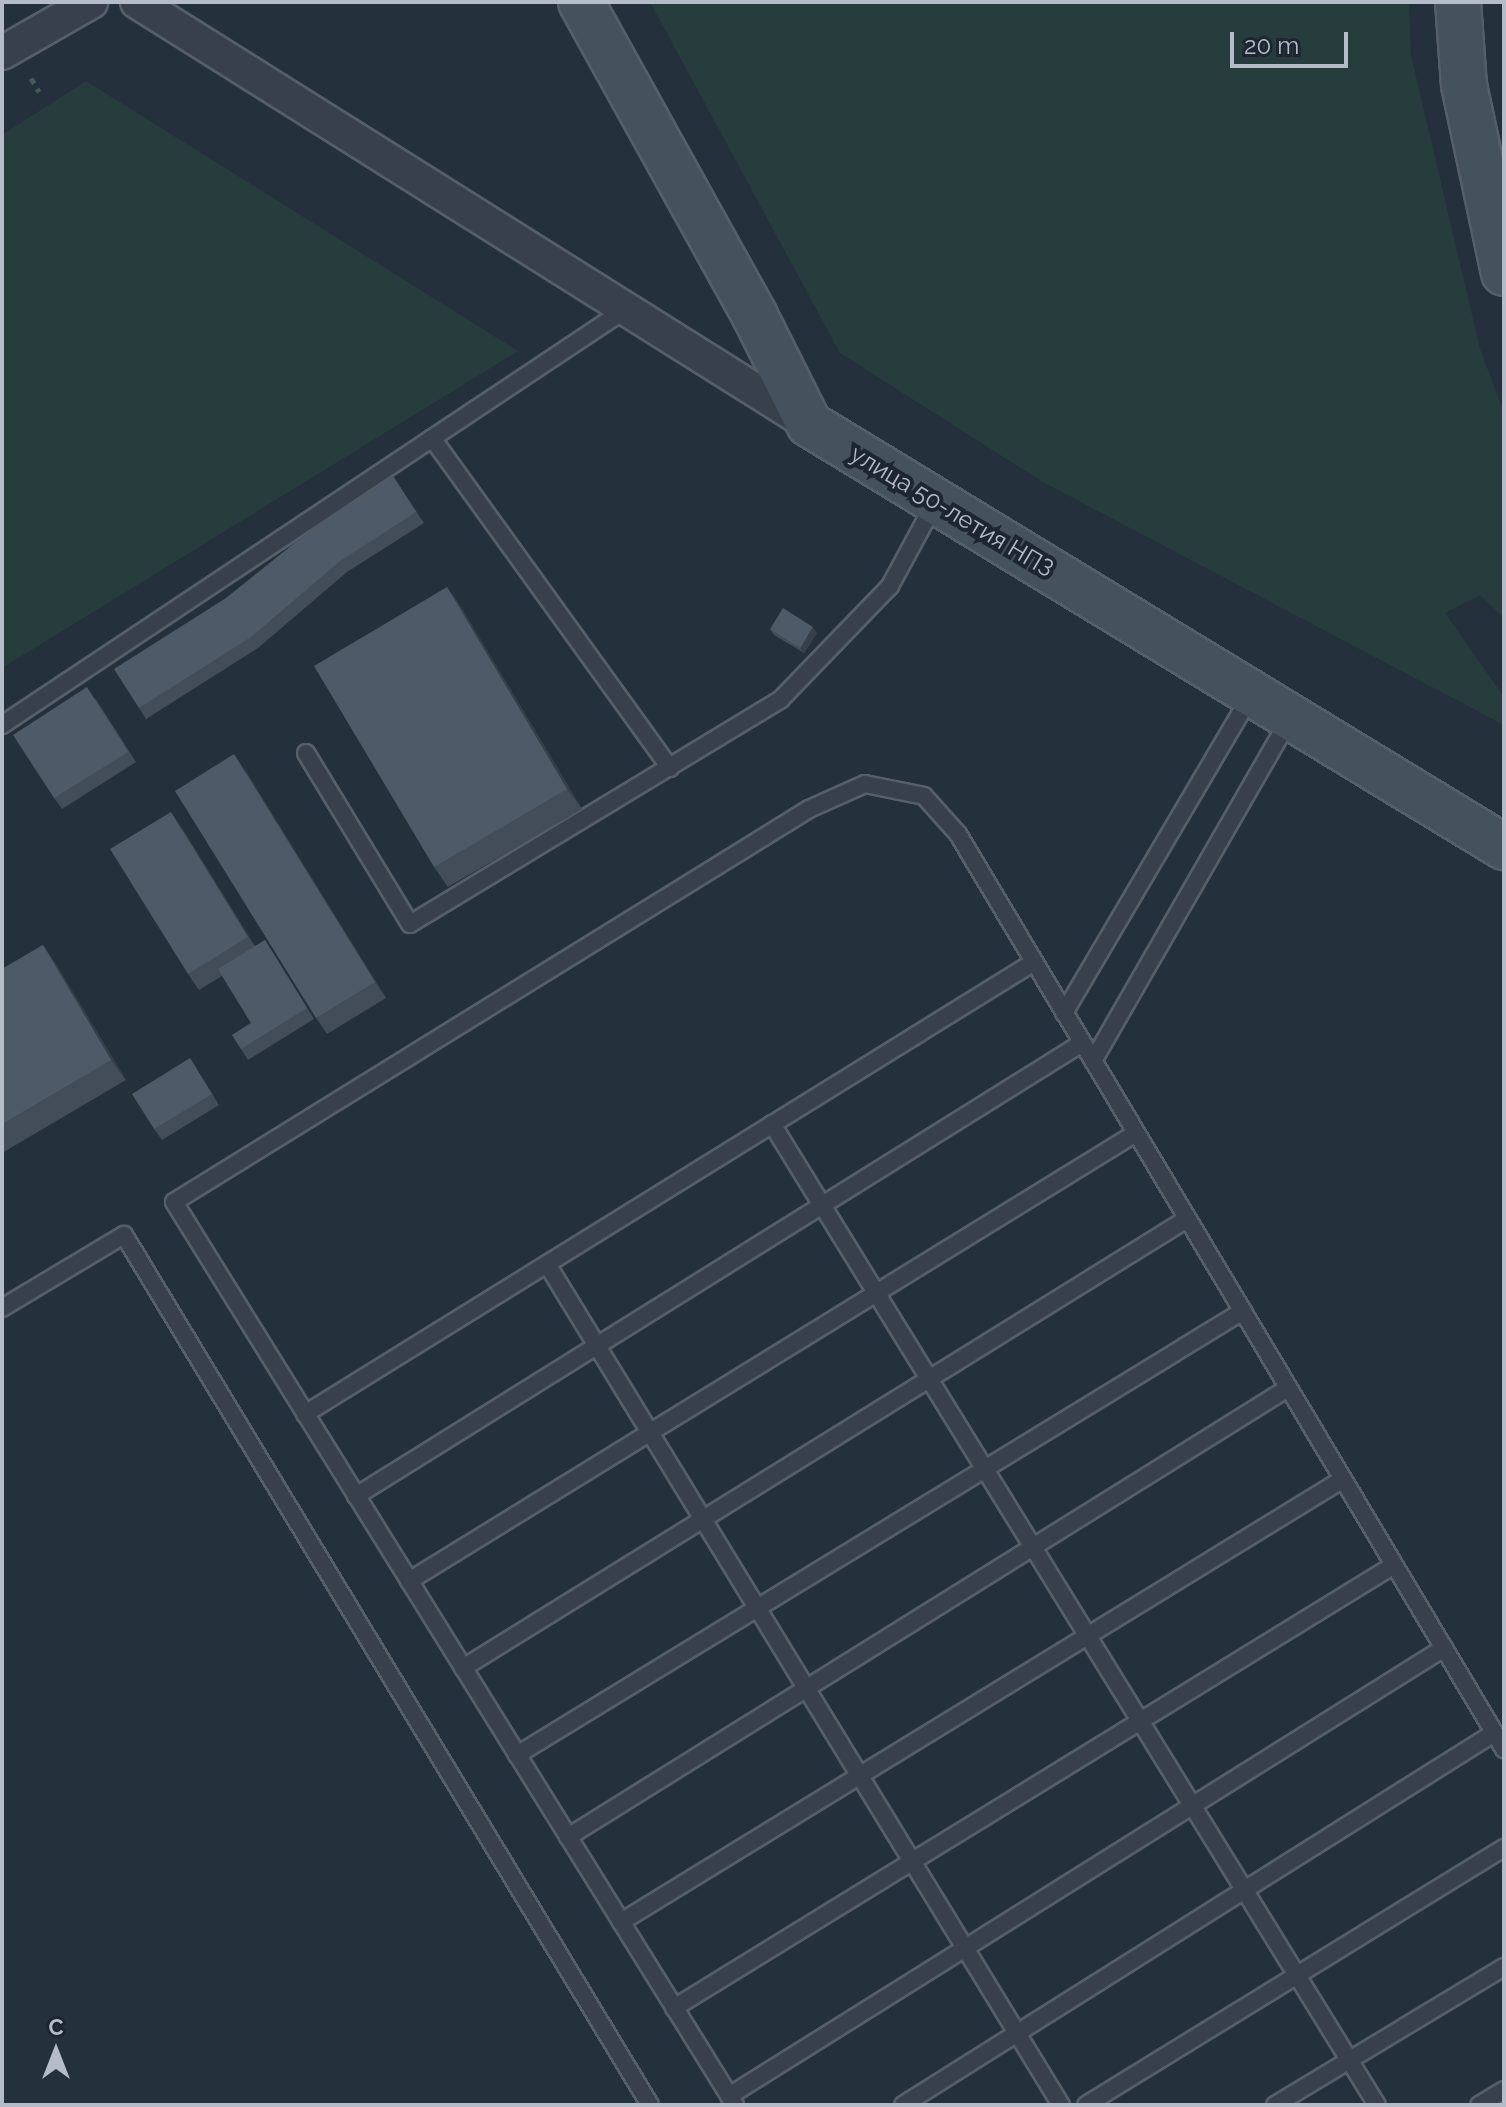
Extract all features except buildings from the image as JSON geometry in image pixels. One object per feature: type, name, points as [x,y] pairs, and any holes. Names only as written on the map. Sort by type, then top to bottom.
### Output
[{"type":"street","points":[[2,53],[91,2]]},
{"type":"street","points":[[137,2],[809,424]]},
{"type":"street","points":[[581,2],[755,316],[809,424]]},
{"type":"street","points":[[1458,2],[1464,85],[1504,273]]},
{"type":"street","name":"улица 50-летия НПЗ","points":[[809,424],[1504,847]]},
{"type":"lane","points":[[2,725],[626,309]]},
{"type":"lane","points":[[432,438],[670,768]]},
{"type":"lane","points":[[306,753],[410,924],[781,699],[890,586],[936,501]]},
{"type":"lane","points":[[1064,1013],[1252,693]]},
{"type":"lane","points":[[1093,1061],[1292,716]]},
{"type":"lane","points":[[1444,1648],[965,1948],[732,2100],[174,1202],[809,809],[865,784],[924,796],[958,834],[1064,1013],[1243,1311],[1288,1388],[1343,1479],[1444,1648],[1494,1733],[1504,1749]]},
{"type":"lane","points":[[305,1414],[1034,962]]},
{"type":"lane","points":[[356,1496],[1082,1043]]},
{"type":"lane","points":[[772,1124],[1377,2105]]},
{"type":"lane","points":[[409,1581],[1136,1133]]},
{"type":"lane","points":[[463,1668],[1187,1219]]},
{"type":"lane","points":[[2,1308],[124,1235],[650,2105]]},
{"type":"lane","points":[[547,1264],[1061,2105]]},
{"type":"lane","points":[[517,1755],[1243,1311]]},
{"type":"lane","points":[[568,1837],[1288,1388]]},
{"type":"lane","points":[[621,1922],[1343,1479]]},
{"type":"lane","points":[[674,2008],[1394,1565]]},
{"type":"lane","points":[[903,2105],[1494,1733]]},
{"type":"lane","points":[[1086,2105],[1504,1848]]},
{"type":"lane","points":[[1275,2105],[1504,1967]]},
{"type":"lane","points":[[1479,2105],[1504,2090]]},
{"type":"green space","points":[[650,2],[1409,2],[1411,55],[1480,349],[1504,413],[1504,618],[1480,595],[1445,613],[1504,697],[1504,725],[1041,481],[840,353]]},
{"type":"green space","points":[[86,81],[518,351],[2,668],[2,135]]}]
